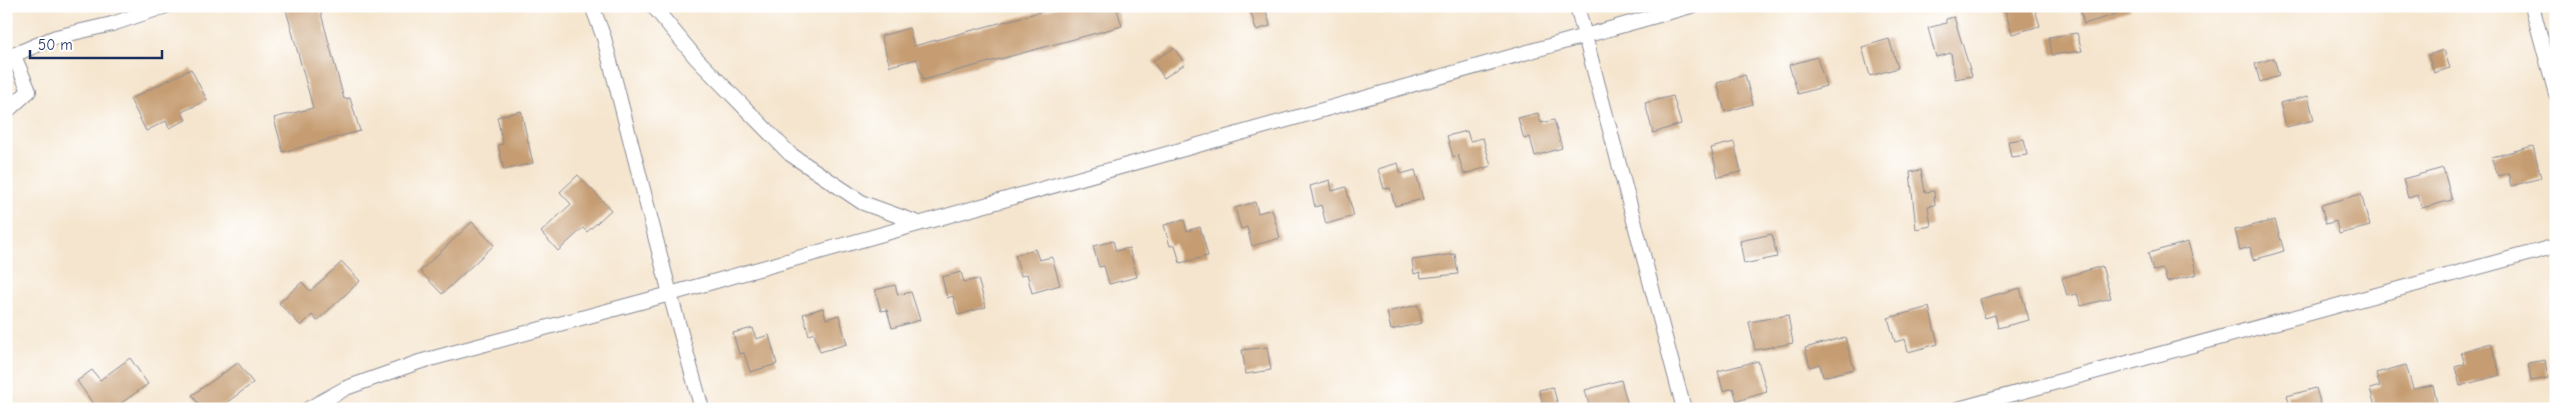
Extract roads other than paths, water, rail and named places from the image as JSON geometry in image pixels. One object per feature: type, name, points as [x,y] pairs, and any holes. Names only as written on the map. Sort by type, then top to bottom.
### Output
[{"type":"street","points":[[6,112],[29,91],[10,57],[56,37],[112,24],[166,6]]},
{"type":"street","points":[[592,6],[604,38],[670,294],[702,409]]},
{"type":"street","points":[[653,6],[696,58],[790,154],[863,203],[918,223]]},
{"type":"street","points":[[1577,6],[1586,34],[1684,409]]},
{"type":"street","points":[[308,409],[346,388],[420,362],[670,294],[1586,34],[1691,6]]},
{"type":"street","points":[[2532,6],[2556,94]]},
{"type":"street","points":[[1958,409],[2556,246]]}]
